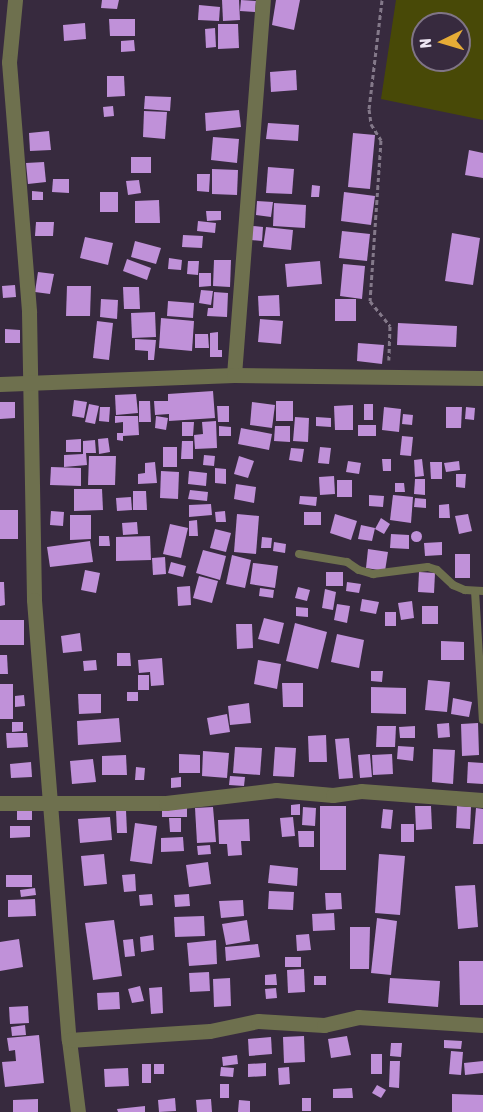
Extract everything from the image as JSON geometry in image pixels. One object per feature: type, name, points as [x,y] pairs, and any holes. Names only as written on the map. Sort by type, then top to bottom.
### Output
[{"type":"street","points":[[15,0],[9,62],[29,312],[34,600],[69,1040],[78,1112]]},
{"type":"street","points":[[234,375],[262,0]]},
{"type":"street","points":[[0,384],[234,375],[483,378]]},
{"type":"street","points":[[0,803],[166,803],[276,790],[323,795],[361,791],[483,800]]},
{"type":"street","points":[[69,1040],[210,1031],[258,1021],[324,1024],[358,1017],[483,1025]]},
{"type":"lane","points":[[299,554],[347,562],[359,570],[373,574],[428,567],[437,570],[453,585],[479,591],[483,720]]},
{"type":"path","points":[[382,0],[369,109],[371,124],[381,140],[370,301],[390,326],[389,377]]},
{"type":"shaded area","points":[[396,0],[483,0],[483,120],[381,99]]},
{"type":"building","points":[[102,0],[119,0],[117,9],[101,8]]},
{"type":"building","points":[[222,0],[239,0],[240,20],[223,21]]},
{"type":"building","points":[[241,0],[256,1],[255,12],[240,11]]},
{"type":"building","points":[[276,0],[300,0],[294,30],[272,25]]},
{"type":"building","points":[[199,5],[220,7],[219,21],[198,20]]},
{"type":"building","points":[[109,19],[135,19],[135,36],[110,36]]},
{"type":"building","points":[[85,23],[86,39],[64,41],[63,25]]},
{"type":"building","points":[[218,24],[238,24],[239,48],[218,49]]},
{"type":"building","points":[[215,28],[216,47],[206,48],[205,29]]},
{"type":"building","points":[[134,40],[135,51],[121,52],[121,41]]},
{"type":"building","points":[[296,70],[297,90],[271,92],[270,72]]},
{"type":"building","points":[[107,76],[124,76],[125,96],[107,97]]},
{"type":"building","points":[[145,96],[171,97],[170,111],[144,109]]},
{"type":"building","points":[[113,106],[114,116],[104,117],[103,107]]},
{"type":"building","points":[[239,110],[241,127],[206,131],[205,113]]},
{"type":"building","points":[[144,111],[167,112],[165,139],[143,137]]},
{"type":"building","points":[[268,123],[299,125],[298,141],[266,139]]},
{"type":"building","points":[[49,131],[51,150],[30,151],[29,133]]},
{"type":"building","points":[[353,133],[375,135],[370,189],[348,187]]},
{"type":"building","points":[[213,137],[239,139],[237,163],[211,160]]},
{"type":"building","points":[[469,150],[483,153],[483,178],[465,175]]},
{"type":"building","points":[[131,157],[151,157],[151,173],[131,173]]},
{"type":"building","points":[[44,162],[46,182],[28,184],[26,163]]},
{"type":"building","points":[[268,167],[294,169],[292,194],[266,193]]},
{"type":"building","points":[[212,169],[238,170],[237,195],[212,194]]},
{"type":"building","points":[[197,174],[210,174],[209,192],[197,191]]},
{"type":"building","points":[[53,179],[69,179],[69,193],[52,192]]},
{"type":"building","points":[[139,180],[141,193],[128,195],[126,181]]},
{"type":"building","points":[[312,185],[320,186],[319,197],[311,197]]},
{"type":"building","points":[[32,191],[43,192],[43,200],[32,200]]},
{"type":"building","points":[[100,192],[118,192],[118,212],[100,212]]},
{"type":"building","points":[[344,192],[375,196],[371,225],[341,221]]},
{"type":"building","points":[[159,200],[160,223],[135,223],[135,201]]},
{"type":"building","points":[[257,201],[273,202],[271,217],[256,215]]},
{"type":"building","points":[[274,203],[306,205],[305,228],[273,226]]},
{"type":"building","points":[[206,211],[221,211],[221,220],[207,221]]},
{"type":"building","points":[[198,221],[216,223],[215,233],[197,231]]},
{"type":"building","points":[[36,222],[54,222],[53,236],[35,236]]},
{"type":"building","points":[[253,226],[263,227],[262,241],[251,240]]},
{"type":"building","points":[[266,227],[293,230],[291,250],[263,247]]},
{"type":"building","points":[[342,231],[370,234],[367,261],[339,258]]},
{"type":"building","points":[[452,233],[480,238],[473,285],[445,281]]},
{"type":"building","points":[[183,235],[203,236],[202,248],[182,247]]},
{"type":"building","points":[[85,237],[113,243],[108,265],[80,258]]},
{"type":"building","points":[[135,241],[161,248],[156,264],[131,257]]},
{"type":"building","points":[[169,258],[182,260],[181,270],[168,269]]},
{"type":"building","points":[[127,259],[151,268],[147,280],[123,271]]},
{"type":"building","points":[[214,260],[231,260],[230,287],[213,286]]},
{"type":"building","points":[[188,261],[199,261],[198,275],[187,274]]},
{"type":"building","points":[[320,261],[322,284],[287,287],[285,264]]},
{"type":"building","points":[[343,264],[365,266],[362,299],[340,296]]},
{"type":"building","points":[[38,272],[54,274],[50,294],[35,292]]},
{"type":"building","points":[[199,273],[211,273],[211,286],[199,287]]},
{"type":"building","points":[[15,285],[16,297],[3,298],[2,286]]},
{"type":"building","points":[[67,286],[91,286],[90,316],[66,316]]},
{"type":"building","points":[[123,287],[139,287],[140,309],[124,309]]},
{"type":"building","points":[[201,290],[213,291],[211,305],[199,303]]},
{"type":"building","points":[[214,292],[228,293],[227,317],[207,316],[208,308],[213,308]]},
{"type":"building","points":[[279,295],[280,316],[259,316],[258,296]]},
{"type":"building","points":[[101,299],[118,300],[117,319],[100,317]]},
{"type":"building","points":[[335,299],[356,299],[356,321],[335,321]]},
{"type":"building","points":[[168,301],[194,303],[193,318],[167,316]]},
{"type":"building","points":[[155,312],[156,337],[132,338],[131,313]]},
{"type":"building","points":[[161,318],[194,321],[192,351],[159,348]]},
{"type":"building","points":[[260,319],[283,321],[281,344],[258,342]]},
{"type":"building","points":[[97,321],[113,323],[109,360],[93,358]]},
{"type":"building","points":[[398,323],[457,326],[456,347],[397,345]]},
{"type":"building","points":[[5,329],[20,330],[20,343],[5,343]]},
{"type":"building","points":[[218,332],[218,350],[222,350],[222,357],[210,357],[210,333]]},
{"type":"building","points":[[195,334],[208,334],[209,348],[195,348]]},
{"type":"building","points":[[135,339],[156,340],[154,360],[148,360],[148,351],[135,350]]},
{"type":"building","points":[[358,343],[384,345],[382,364],[357,361]]},
{"type":"building","points":[[213,391],[215,418],[169,421],[169,414],[155,415],[154,401],[168,401],[168,394]]},
{"type":"building","points":[[136,394],[138,413],[116,415],[115,395]]},
{"type":"building","points":[[74,400],[87,402],[84,418],[72,416]]},
{"type":"building","points":[[139,401],[150,401],[151,422],[139,422]]},
{"type":"building","points":[[276,401],[293,401],[293,421],[276,421]]},
{"type":"building","points":[[0,402],[15,402],[15,418],[0,419]]},
{"type":"building","points":[[252,402],[275,405],[272,428],[250,425]]},
{"type":"building","points":[[89,404],[99,406],[95,424],[85,422]]},
{"type":"building","points":[[364,404],[373,404],[373,420],[364,420]]},
{"type":"building","points":[[353,405],[353,430],[335,430],[334,406]]},
{"type":"building","points":[[217,406],[229,406],[229,422],[218,422]]},
{"type":"building","points":[[100,407],[110,407],[109,422],[99,421]]},
{"type":"building","points":[[384,407],[401,409],[399,432],[382,430]]},
{"type":"building","points":[[446,407],[462,407],[461,428],[446,428]]},
{"type":"building","points":[[466,407],[475,408],[474,420],[465,419]]},
{"type":"building","points":[[403,414],[413,415],[412,425],[402,424]]},
{"type":"building","points":[[115,416],[138,416],[139,435],[123,436],[123,441],[117,440],[117,433],[123,433],[123,422],[115,423]]},
{"type":"building","points":[[156,416],[168,418],[166,430],[155,428]]},
{"type":"building","points":[[295,417],[309,418],[308,442],[293,441]]},
{"type":"building","points":[[316,417],[331,418],[331,427],[316,426]]},
{"type":"building","points":[[216,421],[217,448],[195,449],[194,435],[203,434],[202,422]]},
{"type":"building","points":[[182,422],[194,422],[193,436],[182,436]]},
{"type":"building","points":[[358,425],[376,425],[376,436],[358,436]]},
{"type":"building","points":[[219,426],[231,427],[231,436],[219,436]]},
{"type":"building","points":[[275,426],[290,426],[290,442],[274,441]]},
{"type":"building","points":[[241,428],[272,434],[269,450],[238,444]]},
{"type":"building","points":[[402,436],[413,437],[411,456],[400,455]]},
{"type":"building","points":[[108,438],[110,452],[99,454],[98,439]]},
{"type":"building","points":[[81,439],[81,452],[66,452],[66,440]]},
{"type":"building","points":[[95,440],[96,453],[86,453],[87,465],[64,467],[64,455],[83,454],[83,441]]},
{"type":"building","points":[[182,441],[193,441],[193,459],[181,459]]},
{"type":"building","points":[[163,447],[177,447],[177,467],[163,467]]},
{"type":"building","points":[[320,447],[331,448],[329,464],[318,463]]},
{"type":"building","points":[[291,448],[304,449],[302,462],[289,460]]},
{"type":"building","points":[[204,455],[215,456],[214,466],[203,465]]},
{"type":"building","points":[[89,456],[116,456],[115,485],[88,485]]},
{"type":"building","points":[[239,456],[254,461],[248,478],[234,474]]},
{"type":"building","points":[[382,459],[391,459],[391,471],[383,471]]},
{"type":"building","points":[[422,459],[424,476],[415,477],[414,460]]},
{"type":"building","points":[[348,461],[361,463],[359,474],[346,472]]},
{"type":"building","points":[[459,461],[460,470],[446,472],[444,463]]},
{"type":"building","points":[[155,462],[157,483],[138,484],[138,474],[145,473],[145,463]]},
{"type":"building","points":[[430,462],[442,462],[442,479],[431,479]]},
{"type":"building","points":[[51,467],[81,468],[81,486],[50,485]]},
{"type":"building","points":[[215,468],[226,469],[226,484],[215,483]]},
{"type":"building","points":[[161,471],[179,472],[178,499],[160,498]]},
{"type":"building","points":[[189,471],[207,473],[206,486],[188,484]]},
{"type":"building","points":[[456,474],[466,474],[465,488],[456,487]]},
{"type":"building","points":[[334,476],[335,494],[320,495],[319,477]]},
{"type":"building","points":[[415,479],[425,479],[425,495],[414,494]]},
{"type":"building","points":[[337,480],[352,480],[352,497],[337,497]]},
{"type":"building","points":[[395,483],[404,483],[405,492],[395,492]]},
{"type":"building","points":[[236,484],[256,487],[254,503],[234,499]]},
{"type":"building","points":[[74,489],[102,489],[103,510],[74,511]]},
{"type":"building","points":[[190,490],[208,492],[207,501],[188,499]]},
{"type":"building","points":[[133,491],[146,491],[147,510],[133,510]]},
{"type":"building","points":[[369,495],[384,496],[383,507],[369,506]]},
{"type":"building","points":[[393,495],[413,497],[411,523],[390,520]]},
{"type":"building","points":[[300,496],[317,497],[316,506],[299,504]]},
{"type":"building","points":[[131,497],[132,510],[117,511],[116,498]]},
{"type":"building","points":[[415,498],[426,499],[426,508],[414,507]]},
{"type":"building","points":[[211,504],[212,515],[189,517],[189,505]]},
{"type":"building","points":[[449,504],[450,518],[439,518],[439,505]]},
{"type":"building","points":[[0,510],[18,510],[18,539],[0,539]]},
{"type":"building","points":[[51,511],[64,512],[63,526],[50,525]]},
{"type":"building","points":[[225,511],[226,522],[216,522],[215,512]]},
{"type":"building","points":[[304,512],[321,512],[321,525],[304,525]]},
{"type":"building","points":[[237,514],[259,516],[256,554],[234,552]]},
{"type":"building","points":[[335,514],[357,521],[351,540],[330,533]]},
{"type":"building","points":[[468,514],[472,531],[459,534],[455,516]]},
{"type":"building","points":[[70,515],[91,515],[91,539],[70,540]]},
{"type":"building","points":[[381,518],[390,524],[384,534],[375,529]]},
{"type":"building","points":[[197,520],[198,536],[189,536],[189,521]]},
{"type":"building","points":[[137,522],[138,534],[123,535],[122,523]]},
{"type":"building","points":[[170,524],[188,528],[181,558],[163,554]]},
{"type":"building","points":[[361,525],[375,528],[372,541],[358,539]]},
{"type":"building","points":[[215,529],[231,533],[226,552],[210,548]]},
{"type":"building","points":[[416,530],[422,536],[416,542],[410,536]]},
{"type":"building","points":[[391,534],[409,535],[409,549],[390,548]]},
{"type":"building","points":[[99,536],[109,536],[110,546],[99,546]]},
{"type":"building","points":[[150,536],[151,560],[116,561],[116,537]]},
{"type":"building","points":[[262,537],[272,538],[271,548],[261,548]]},
{"type":"building","points":[[90,541],[93,562],[50,567],[47,547]]},
{"type":"building","points":[[274,542],[286,544],[285,553],[273,551]]},
{"type":"building","points":[[442,542],[442,555],[425,556],[424,543]]},
{"type":"building","points":[[368,549],[388,552],[385,571],[366,568]]},
{"type":"building","points":[[203,550],[226,556],[220,580],[196,573]]},
{"type":"building","points":[[455,554],[470,554],[470,578],[455,578]]},
{"type":"building","points":[[232,555],[251,560],[245,588],[226,584]]},
{"type":"building","points":[[165,557],[166,574],[153,575],[152,558]]},
{"type":"building","points":[[171,562],[186,566],[183,577],[168,573]]},
{"type":"building","points":[[253,563],[278,566],[275,588],[250,584]]},
{"type":"building","points":[[85,570],[100,573],[96,593],[81,590]]},
{"type":"building","points":[[326,572],[343,572],[343,586],[326,586]]},
{"type":"building","points":[[419,572],[435,573],[434,593],[418,592]]},
{"type":"building","points":[[199,576],[218,581],[212,603],[193,598]]},
{"type":"building","points":[[0,582],[4,582],[5,605],[0,606]]},
{"type":"building","points":[[347,582],[361,584],[359,593],[346,591]]},
{"type":"building","points":[[190,586],[191,605],[178,606],[177,587]]},
{"type":"building","points":[[298,587],[310,590],[307,601],[295,598]]},
{"type":"building","points":[[260,588],[274,590],[273,598],[259,596]]},
{"type":"building","points":[[325,589],[336,592],[333,610],[322,608]]},
{"type":"building","points":[[362,599],[379,602],[376,614],[360,611]]},
{"type":"building","points":[[412,601],[414,618],[401,620],[398,603]]},
{"type":"building","points":[[337,604],[350,606],[347,623],[334,620]]},
{"type":"building","points":[[422,606],[438,606],[438,624],[422,624]]},
{"type":"building","points":[[296,607],[308,608],[308,617],[296,616]]},
{"type":"building","points":[[385,612],[396,612],[396,626],[385,626]]},
{"type":"building","points":[[264,618],[284,623],[279,644],[258,639]]},
{"type":"building","points":[[0,620],[24,620],[24,645],[0,645]]},
{"type":"building","points":[[295,623],[327,632],[318,669],[286,661]]},
{"type":"building","points":[[236,624],[252,624],[253,648],[237,649]]},
{"type":"building","points":[[80,633],[82,651],[63,653],[61,636]]},
{"type":"building","points":[[337,634],[364,640],[359,668],[331,662]]},
{"type":"building","points":[[441,641],[464,642],[464,660],[441,660]]},
{"type":"building","points":[[117,653],[130,653],[131,666],[117,666]]},
{"type":"building","points":[[0,655],[7,655],[8,674],[0,674]]},
{"type":"building","points":[[162,658],[164,685],[151,686],[150,672],[139,673],[138,660]]},
{"type":"building","points":[[96,660],[97,670],[84,671],[83,661]]},
{"type":"building","points":[[258,660],[281,664],[277,689],[254,684]]},
{"type":"building","points":[[371,671],[383,671],[382,682],[371,681]]},
{"type":"building","points":[[138,675],[149,675],[149,690],[138,690]]},
{"type":"building","points":[[428,680],[450,682],[447,712],[425,710]]},
{"type":"building","points":[[282,683],[303,683],[303,707],[283,707]]},
{"type":"building","points":[[0,684],[13,684],[13,719],[0,719]]},
{"type":"building","points":[[371,687],[406,688],[406,714],[371,713]]},
{"type":"building","points":[[127,692],[138,692],[138,701],[127,701]]},
{"type":"building","points":[[78,694],[101,694],[101,713],[79,714]]},
{"type":"building","points":[[24,695],[25,706],[15,707],[15,696]]},
{"type":"building","points":[[453,698],[472,702],[469,717],[451,714]]},
{"type":"building","points":[[249,703],[251,723],[230,725],[228,706]]},
{"type":"building","points":[[227,714],[230,732],[210,735],[207,718]]},
{"type":"building","points":[[119,718],[121,742],[78,745],[77,721]]},
{"type":"building","points":[[12,722],[23,722],[23,731],[12,732]]},
{"type":"building","points":[[449,723],[450,737],[438,738],[437,724]]},
{"type":"building","points":[[478,723],[479,755],[462,756],[461,724]]},
{"type":"building","points":[[377,726],[396,726],[395,747],[376,747]]},
{"type":"building","points":[[415,726],[415,738],[400,738],[399,727]]},
{"type":"building","points":[[6,733],[27,733],[28,747],[7,748]]},
{"type":"building","points":[[326,735],[327,762],[309,762],[308,736]]},
{"type":"building","points":[[349,738],[353,778],[339,779],[335,739]]},
{"type":"building","points":[[398,746],[414,747],[413,761],[397,759]]},
{"type":"building","points":[[235,747],[262,748],[260,775],[233,773]]},
{"type":"building","points":[[275,747],[296,748],[294,777],[273,776]]},
{"type":"building","points":[[433,749],[455,750],[453,784],[432,782]]},
{"type":"building","points":[[203,751],[229,753],[227,778],[202,776]]},
{"type":"building","points":[[179,754],[200,755],[200,773],[179,773]]},
{"type":"building","points":[[370,754],[372,777],[360,778],[358,755]]},
{"type":"building","points":[[392,754],[393,774],[373,775],[372,755]]},
{"type":"building","points":[[126,755],[127,775],[102,775],[102,756]]},
{"type":"building","points":[[93,759],[96,782],[72,784],[70,761]]},
{"type":"building","points":[[31,762],[32,777],[11,778],[10,764]]},
{"type":"building","points":[[468,762],[483,763],[483,784],[467,783]]},
{"type":"building","points":[[136,767],[145,768],[144,780],[135,780]]},
{"type":"building","points":[[230,776],[245,777],[244,786],[229,785]]},
{"type":"building","points":[[181,777],[181,787],[171,788],[171,778]]},
{"type":"building","points":[[162,803],[187,804],[187,817],[162,817]]},
{"type":"building","points":[[300,804],[300,815],[291,815],[291,805]]},
{"type":"building","points":[[320,806],[346,806],[346,870],[320,870]]},
{"type":"building","points":[[415,806],[431,806],[432,829],[416,830]]},
{"type":"building","points":[[457,806],[471,807],[470,829],[456,828]]},
{"type":"building","points":[[213,807],[216,842],[197,843],[195,808]]},
{"type":"building","points":[[303,807],[316,808],[315,826],[302,825]]},
{"type":"building","points":[[476,808],[483,809],[483,844],[473,844]]},
{"type":"building","points":[[383,809],[393,810],[391,829],[381,828]]},
{"type":"building","points":[[17,810],[32,810],[32,820],[17,820]]},
{"type":"building","points":[[116,810],[126,810],[127,833],[117,833]]},
{"type":"building","points":[[110,817],[112,840],[80,843],[78,819]]},
{"type":"building","points":[[293,817],[295,836],[282,837],[280,818]]},
{"type":"building","points":[[169,818],[181,818],[181,832],[170,832]]},
{"type":"building","points":[[249,819],[250,841],[241,841],[242,855],[228,856],[227,844],[219,844],[218,820]]},
{"type":"building","points":[[135,823],[157,826],[152,864],[130,861]]},
{"type":"building","points":[[401,824],[414,824],[414,842],[401,842]]},
{"type":"building","points":[[10,826],[30,826],[30,837],[10,838]]},
{"type":"building","points":[[298,831],[314,831],[314,847],[299,847]]},
{"type":"building","points":[[183,837],[184,851],[161,852],[161,838]]},
{"type":"building","points":[[210,845],[211,854],[198,855],[197,846]]},
{"type":"building","points":[[104,854],[107,884],[84,886],[81,856]]},
{"type":"building","points":[[379,854],[405,856],[400,915],[375,913]]},
{"type":"building","points":[[208,862],[211,884],[189,887],[186,865]]},
{"type":"building","points":[[270,865],[298,868],[297,886],[268,883]]},
{"type":"building","points":[[135,874],[136,891],[124,892],[122,875]]},
{"type":"building","points":[[6,875],[32,875],[32,887],[6,887]]},
{"type":"building","points":[[475,885],[478,927],[458,929],[455,886]]},
{"type":"building","points":[[35,888],[36,895],[21,897],[20,890]]},
{"type":"building","points":[[269,891],[294,892],[293,910],[268,909]]},
{"type":"building","points":[[325,893],[341,893],[342,909],[326,910]]},
{"type":"building","points":[[152,894],[153,905],[140,906],[139,895]]},
{"type":"building","points":[[189,894],[190,906],[175,907],[174,895]]},
{"type":"building","points":[[35,899],[36,916],[8,917],[8,900]]},
{"type":"building","points":[[243,900],[244,916],[221,918],[219,901]]},
{"type":"building","points":[[334,913],[335,930],[313,931],[312,914]]},
{"type":"building","points":[[204,916],[205,936],[175,937],[174,917]]},
{"type":"building","points":[[377,918],[397,921],[391,975],[371,973]]},
{"type":"building","points":[[114,920],[122,976],[93,980],[85,923]]},
{"type":"building","points":[[247,920],[250,941],[226,945],[222,924]]},
{"type":"building","points":[[350,927],[370,927],[369,969],[350,969]]},
{"type":"building","points":[[309,934],[311,950],[297,951],[296,935]]},
{"type":"building","points":[[153,935],[154,950],[141,952],[140,937]]},
{"type":"building","points":[[19,939],[23,967],[0,971],[0,942]]},
{"type":"building","points":[[133,939],[135,956],[125,957],[123,940]]},
{"type":"building","points":[[216,940],[217,964],[189,966],[187,943]]},
{"type":"building","points":[[258,944],[260,957],[226,961],[225,947]]},
{"type":"building","points":[[285,957],[301,957],[301,967],[285,967]]},
{"type":"building","points":[[459,961],[483,961],[483,1005],[460,1005]]},
{"type":"building","points":[[304,969],[305,992],[288,993],[287,970]]},
{"type":"building","points":[[209,972],[210,991],[190,992],[189,973]]},
{"type":"building","points":[[276,974],[277,985],[265,985],[265,975]]},
{"type":"building","points":[[314,976],[326,976],[326,985],[314,985]]},
{"type":"building","points":[[230,978],[231,1006],[214,1007],[213,979]]},
{"type":"building","points":[[390,978],[440,981],[438,1007],[388,1003]]},
{"type":"building","points":[[140,986],[144,1001],[132,1003],[128,989]]},
{"type":"building","points":[[162,987],[163,1013],[151,1014],[149,988]]},
{"type":"building","points":[[276,988],[277,998],[266,999],[265,989]]},
{"type":"building","points":[[119,992],[120,1009],[98,1010],[97,993]]},
{"type":"building","points":[[28,1006],[29,1023],[10,1024],[9,1007]]},
{"type":"building","points":[[25,1025],[26,1035],[12,1036],[11,1027]]},
{"type":"building","points":[[39,1035],[44,1083],[5,1087],[2,1062],[16,1061],[15,1050],[9,1051],[7,1038]]},
{"type":"building","points":[[304,1036],[305,1062],[284,1063],[283,1037]]},
{"type":"building","points":[[347,1036],[351,1055],[331,1058],[328,1039]]},
{"type":"building","points":[[271,1037],[272,1054],[249,1056],[248,1039]]},
{"type":"building","points":[[444,1040],[462,1041],[461,1049],[444,1048]]},
{"type":"building","points":[[391,1043],[402,1043],[401,1057],[390,1056]]},
{"type":"building","points":[[451,1051],[463,1052],[461,1075],[449,1074]]},
{"type":"building","points":[[371,1054],[382,1054],[382,1074],[371,1074]]},
{"type":"building","points":[[237,1055],[238,1064],[223,1066],[222,1057]]},
{"type":"building","points":[[390,1061],[400,1061],[399,1088],[389,1087]]},
{"type":"building","points":[[483,1061],[483,1073],[465,1075],[464,1063]]},
{"type":"building","points":[[266,1063],[266,1076],[248,1077],[248,1064]]},
{"type":"building","points":[[142,1064],[151,1064],[151,1083],[142,1083]]},
{"type":"building","points":[[154,1064],[164,1064],[164,1074],[154,1074]]},
{"type":"building","points":[[221,1067],[234,1068],[233,1077],[220,1076]]},
{"type":"building","points":[[289,1067],[290,1084],[279,1085],[278,1068]]},
{"type":"building","points":[[128,1068],[129,1086],[105,1087],[104,1069]]},
{"type":"building","points":[[220,1084],[229,1084],[229,1098],[220,1098]]},
{"type":"building","points":[[377,1085],[386,1090],[381,1098],[372,1093]]},
{"type":"building","points":[[352,1088],[353,1098],[333,1098],[333,1089]]},
{"type":"building","points":[[452,1094],[483,1095],[483,1112],[452,1112]]},
{"type":"building","points":[[175,1098],[176,1111],[159,1112],[158,1100]]},
{"type":"building","points":[[302,1098],[311,1098],[311,1111],[302,1111]]},
{"type":"building","points":[[38,1099],[38,1112],[13,1112],[13,1100]]},
{"type":"building","points":[[211,1099],[212,1112],[197,1112],[196,1100]]},
{"type":"building","points":[[239,1100],[250,1101],[250,1112],[238,1112]]},
{"type":"building","points":[[145,1106],[145,1112],[118,1112],[117,1109]]}]
